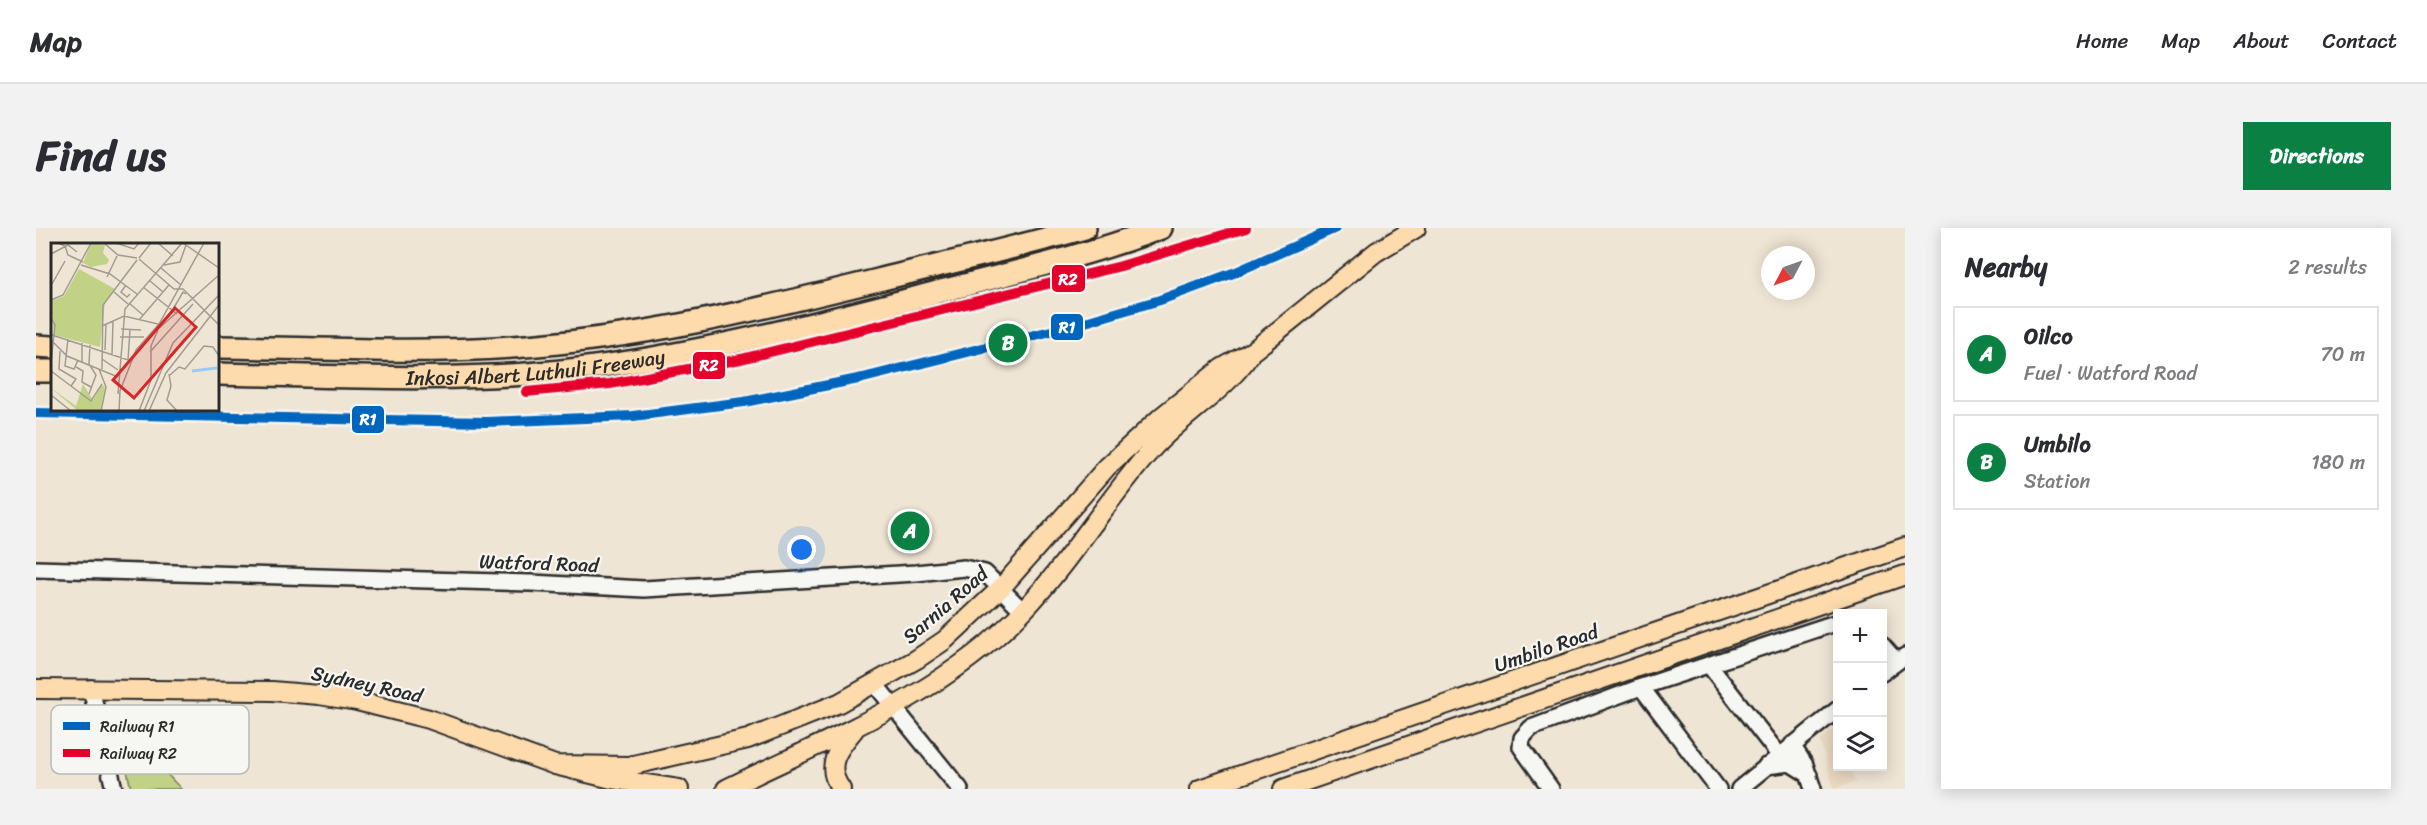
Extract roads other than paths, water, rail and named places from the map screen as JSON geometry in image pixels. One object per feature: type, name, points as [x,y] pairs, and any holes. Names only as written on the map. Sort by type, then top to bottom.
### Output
[{"type":"highway","name":"Inkosi Albert Luthuli Freeway","points":[[219,347],[423,351],[512,348],[582,341],[658,330],[732,315],[1013,248],[1085,228]]},
{"type":"highway","name":"Inkosi Albert Luthuli Freeway","points":[[219,374],[439,377],[537,373],[615,363],[710,348],[846,316],[1078,255],[1161,228]]},
{"type":"main road","name":"Sarnia Road","points":[[555,765],[629,766],[715,747],[785,726],[875,684],[945,640],[1001,588],[1123,450],[1222,368],[1254,350],[1376,252],[1416,228]]},
{"type":"main road","name":"Sarnia Road","points":[[726,789],[894,708],[965,662],[1023,611],[1065,562],[1150,451],[1231,379],[1254,350]]},
{"type":"main road","name":"Umbilo Road","points":[[1200,789],[1905,547]]},
{"type":"main road","points":[[1283,789],[1905,575]]},
{"type":"main road","name":"Sydney Road","points":[[36,689],[292,692],[347,699],[429,719],[555,765],[612,779],[679,789]]},
{"type":"main road","points":[[842,789],[834,776],[834,761],[838,749],[856,726]]},
{"type":"street","name":"Watford Road","points":[[36,569],[531,583],[644,589],[916,573],[964,568],[985,573],[1023,611]]},
{"type":"street","points":[[1551,789],[1523,752],[1520,743],[1524,735],[1536,726],[1641,687],[1833,624]]},
{"type":"street","points":[[1887,649],[1901,659],[1887,669]]},
{"type":"street","points":[[1709,665],[1779,755]]},
{"type":"street","points":[[875,684],[960,789]]},
{"type":"street","points":[[1641,687],[1718,789]]},
{"type":"street","points":[[91,688],[95,705]]},
{"type":"street","points":[[1739,789],[1833,713]]},
{"type":"street","points":[[1792,745],[1811,782]]},
{"type":"street","points":[[1766,766],[1790,763],[1811,782]]},
{"type":"street","points":[[111,774],[114,789]]},
{"type":"rail line","name":"R2","points":[[526,392],[610,384],[741,359],[1121,266],[1246,228]]},
{"type":"rail line","name":"R1","points":[[36,413],[486,422],[633,416],[744,402],[863,378],[1075,325],[1160,300],[1236,272],[1336,228]]},
{"type":"place","name":"Umbilo","points":[[1008,343]]},
{"type":"place","name":"Oilco","points":[[910,531]]}]
